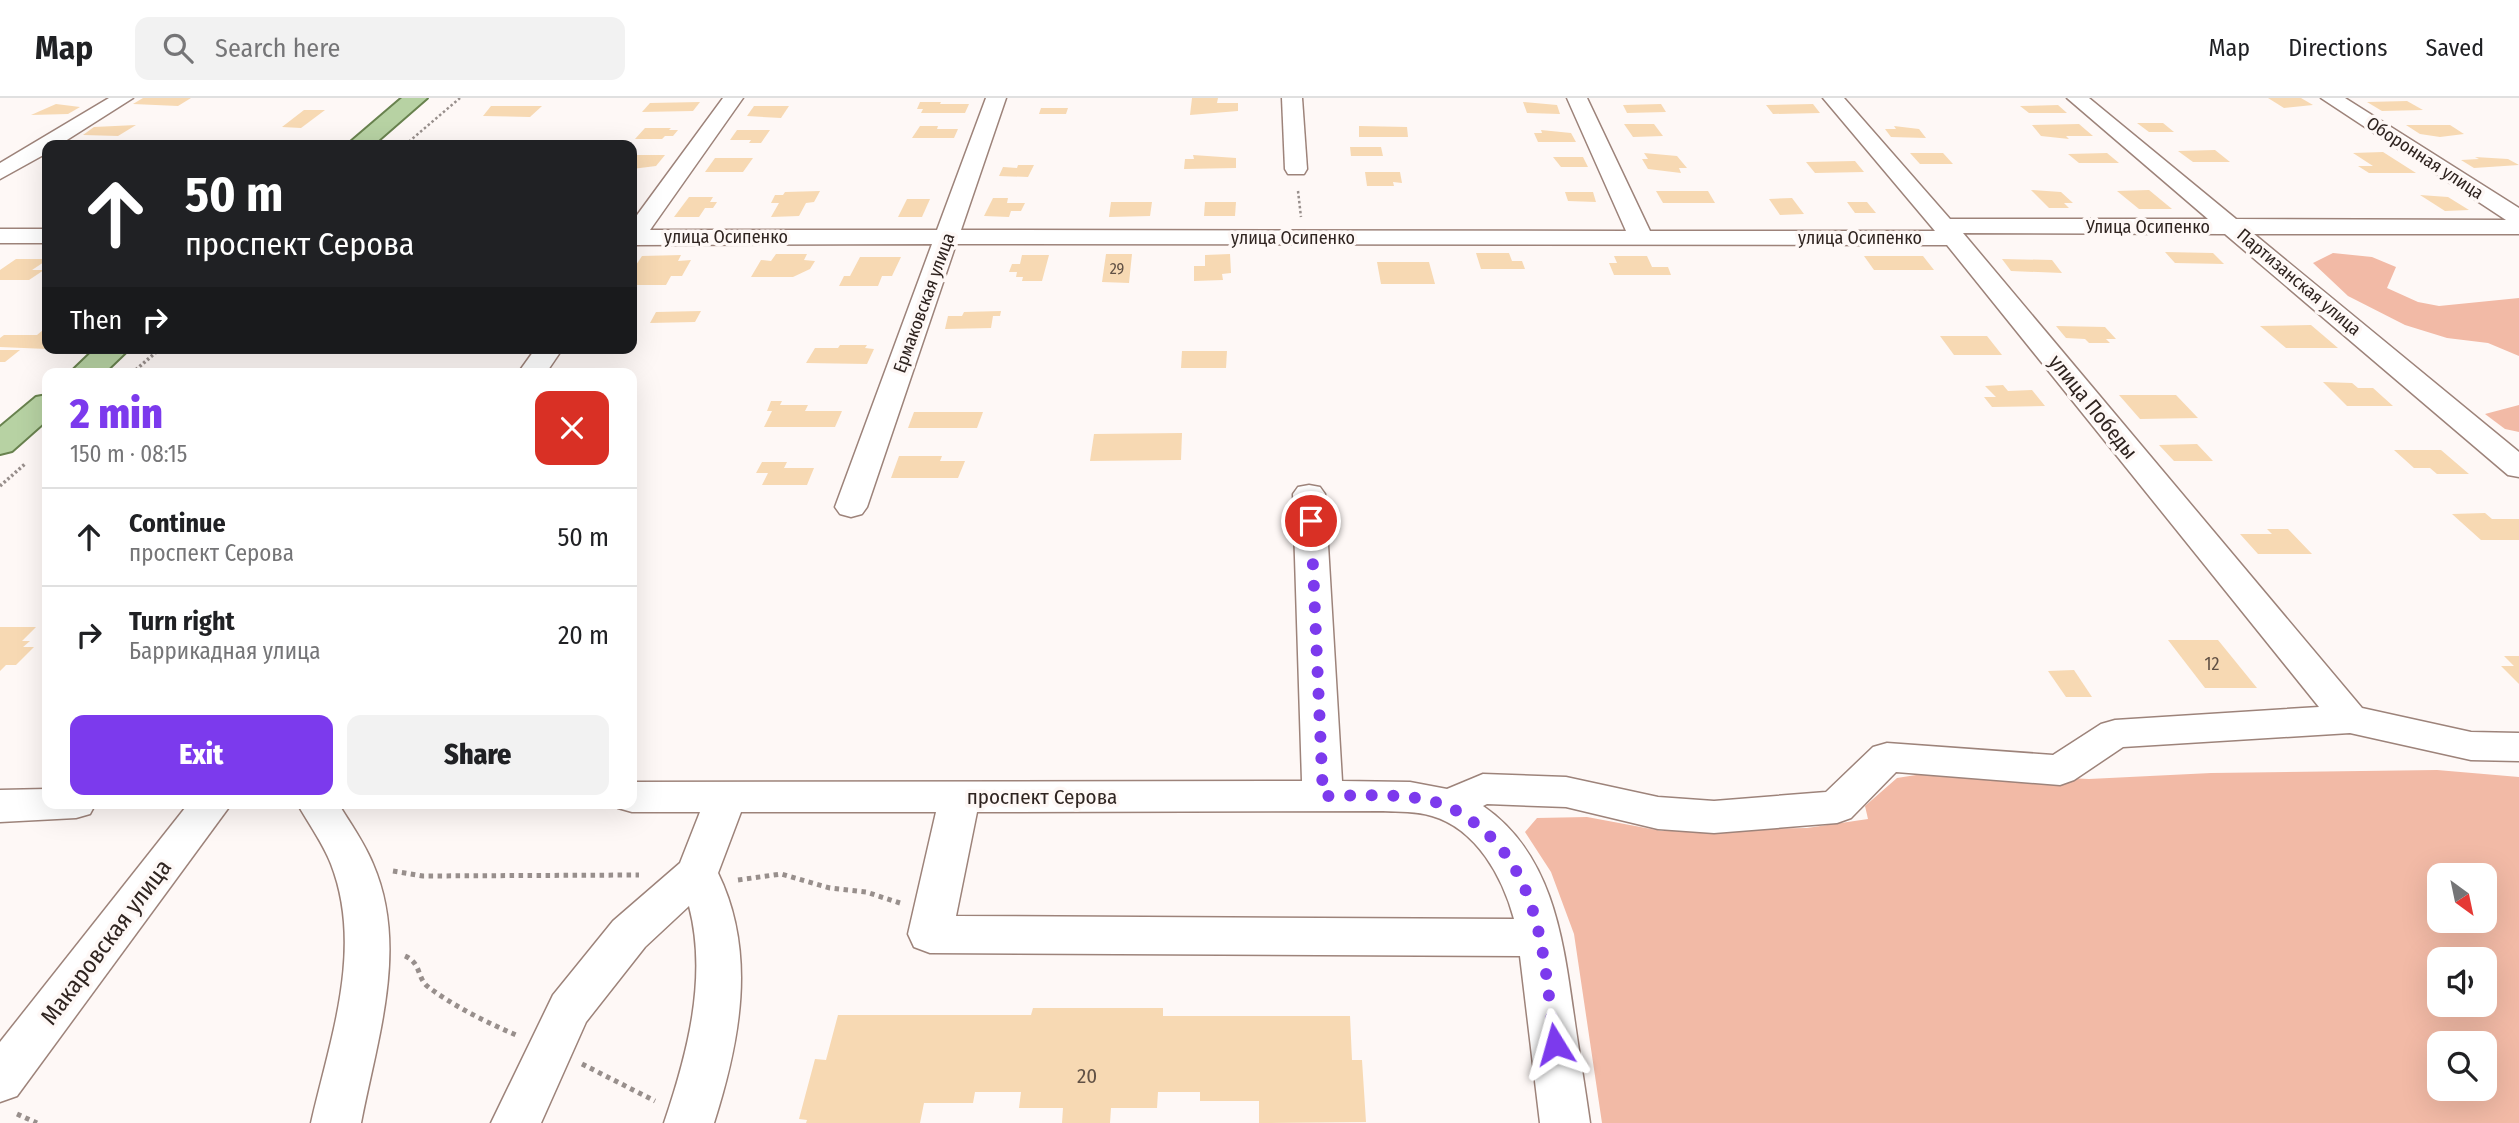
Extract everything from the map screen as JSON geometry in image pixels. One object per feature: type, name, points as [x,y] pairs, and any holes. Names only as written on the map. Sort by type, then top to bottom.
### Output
[{"type":"main road","points":[[365,140],[416,98]]},
{"type":"main road","points":[[91,368],[108,354]]},
{"type":"main road","points":[[0,444],[42,408]]},
{"type":"street","points":[[53,140],[123,98]]},
{"type":"street","points":[[637,230],[733,98]]},
{"type":"street","name":"Ермаковская улица","points":[[851,507],[996,98]]},
{"type":"street","points":[[1292,98],[1296,169]]},
{"type":"street","points":[[1577,98],[1641,238]]},
{"type":"street","name":"улица Победы","points":[[1833,98],[1949,232],[2350,719]]},
{"type":"street","name":"Партизанская улица","points":[[2077,98],[2519,468]]},
{"type":"street","name":"Оборонная улица","points":[[2331,98],[2519,218]]},
{"type":"street","points":[[0,172],[42,147]]},
{"type":"street","name":"Улица Осипенко","points":[[1949,232],[2234,227],[2519,227]]},
{"type":"street","name":"улица Осипенко","points":[[637,237],[1641,238],[1949,232]]},
{"type":"street","points":[[0,236],[42,236]]},
{"type":"street","points":[[1309,494],[1323,796]]},
{"type":"street","points":[[1565,1123],[1541,938],[1520,875],[1492,837],[1452,807],[1465,797],[1483,789],[1566,792],[1658,813],[1714,817],[1837,807],[1887,757],[2060,770],[2115,734],[2350,719],[2471,746],[2519,747]]},
{"type":"street","name":"проспект Серова","points":[[637,797],[1323,796],[1410,798],[1452,807]]},
{"type":"street","points":[[516,1123],[558,1027],[583,988],[629,933],[697,873],[726,797]]},
{"type":"street","points":[[960,797],[930,934],[1541,938]]},
{"type":"street","points":[[0,806],[42,804]]},
{"type":"street","name":"Макаровская улица","points":[[0,1080],[207,809]]},
{"type":"street","points":[[320,809],[351,864],[362,897],[370,947],[364,994],[335,1123]]},
{"type":"street","points":[[689,1123],[710,1046],[718,962],[714,918],[697,873]]},
{"type":"path","points":[[411,140],[460,98]]},
{"type":"path","points":[[1296,169],[1303,238]]},
{"type":"path","points":[[138,368],[154,354]]},
{"type":"shaded area","points":[[2333,253],[2372,257],[2396,267],[2387,288],[2418,302],[2439,306],[2519,298],[2519,356],[2488,343],[2447,338],[2405,325],[2348,296],[2313,263]]},
{"type":"shaded area","points":[[2519,405],[2519,432],[2505,429],[2485,414]]},
{"type":"shaded area","points":[[2437,770],[2519,777],[2519,1123],[1602,1123],[1574,934],[1551,872],[1525,832],[1537,818],[1587,817],[1662,831],[1807,828],[1868,819],[1865,806],[1897,778],[1935,772],[2089,779],[2211,773]]},
{"type":"building","points":[[143,98],[191,98],[178,106],[133,104]]},
{"type":"building","points":[[1192,98],[1218,98],[1217,103],[1238,103],[1238,111],[1190,115]]},
{"type":"building","points":[[2268,98],[2301,98],[2313,105],[2284,108]]},
{"type":"building","points":[[2407,101],[2423,110],[2382,111],[2367,102]]},
{"type":"building","points":[[700,102],[693,111],[642,112],[650,103]]},
{"type":"building","points":[[920,102],[969,104],[965,113],[921,113],[923,109],[917,109]]},
{"type":"building","points":[[1523,102],[1557,105],[1560,114],[1527,113]]},
{"type":"building","points":[[56,104],[80,107],[68,114],[31,115]]},
{"type":"building","points":[[1661,104],[1666,112],[1627,113],[1623,105]]},
{"type":"building","points":[[1813,104],[1820,113],[1773,114],[1766,105]]},
{"type":"building","points":[[2058,105],[2067,113],[2029,113],[2020,106]]},
{"type":"building","points":[[491,106],[542,106],[530,117],[483,116]]},
{"type":"building","points":[[754,106],[789,106],[781,118],[747,116]]},
{"type":"building","points":[[1041,108],[1068,108],[1066,114],[1039,114]]},
{"type":"building","points":[[304,110],[325,110],[301,128],[282,127]]},
{"type":"building","points":[[2137,123],[2163,123],[2174,132],[2149,132]]},
{"type":"building","points":[[1624,124],[1654,124],[1663,136],[1633,137]]},
{"type":"building","points":[[2079,124],[2093,136],[2066,136],[2069,139],[2041,136],[2032,125]]},
{"type":"building","points":[[136,125],[118,136],[83,135],[94,127]]},
{"type":"building","points":[[2406,125],[2450,125],[2464,134],[2440,137],[2420,134]]},
{"type":"building","points":[[920,126],[958,129],[954,138],[912,138]]},
{"type":"building","points":[[1359,126],[1407,127],[1408,137],[1359,137]]},
{"type":"building","points":[[1894,126],[1919,129],[1926,138],[1891,137],[1885,129],[1896,129]]},
{"type":"building","points":[[645,128],[678,130],[673,136],[665,136],[662,139],[635,139]]},
{"type":"building","points":[[737,130],[770,130],[761,143],[749,143],[751,140],[730,140]]},
{"type":"building","points":[[1541,130],[1571,133],[1576,142],[1538,142],[1534,133],[1542,133]]},
{"type":"building","points":[[1350,147],[1381,147],[1383,156],[1351,156]]},
{"type":"building","points":[[2215,150],[2230,162],[2193,162],[2178,151]]},
{"type":"building","points":[[2383,152],[2416,173],[2369,173],[2358,166],[2373,166],[2353,153]]},
{"type":"building","points":[[1644,153],[1677,156],[1687,168],[1679,168],[1681,173],[1648,169],[1642,159],[1648,159]]},
{"type":"building","points":[[1910,153],[1943,153],[1953,164],[1920,164]]},
{"type":"building","points":[[2107,153],[2119,163],[2079,163],[2068,154]]},
{"type":"building","points":[[637,155],[665,155],[656,166],[637,168]]},
{"type":"building","points":[[1193,155],[1236,158],[1236,168],[1184,169],[1185,159],[1194,159]]},
{"type":"building","points":[[1553,157],[1583,157],[1588,167],[1561,167]]},
{"type":"building","points":[[2475,157],[2508,159],[2519,165],[2474,168],[2461,160],[2479,159]]},
{"type":"building","points":[[715,158],[753,158],[743,172],[705,172]]},
{"type":"building","points":[[1855,161],[1864,172],[1815,173],[1806,162]]},
{"type":"building","points":[[1018,165],[1034,165],[1028,177],[999,176],[1003,167],[1017,168]]},
{"type":"building","points":[[1365,172],[1400,172],[1402,183],[1393,182],[1394,186],[1367,186]]},
{"type":"building","points":[[2031,190],[2061,192],[2073,203],[2064,203],[2069,208],[2049,208]]},
{"type":"building","points":[[2149,190],[2172,209],[2139,209],[2117,191]]},
{"type":"building","points":[[820,191],[814,202],[806,203],[799,216],[771,217],[779,203],[771,203],[775,195],[783,195],[785,192]]},
{"type":"building","points":[[1656,191],[1708,191],[1715,203],[1663,203]]},
{"type":"building","points":[[1565,192],[1593,192],[1596,202],[1568,201]]},
{"type":"building","points":[[2420,195],[2448,197],[2469,210],[2445,211]]},
{"type":"building","points":[[689,197],[713,197],[710,202],[717,202],[713,208],[705,208],[699,217],[674,217]]},
{"type":"building","points":[[993,198],[1008,198],[1007,203],[1025,203],[1021,211],[1011,211],[1009,217],[984,216]]},
{"type":"building","points":[[1792,198],[1804,214],[1780,215],[1769,199]]},
{"type":"building","points":[[907,199],[930,199],[922,217],[898,217]]},
{"type":"building","points":[[1111,202],[1152,202],[1150,216],[1109,217]]},
{"type":"building","points":[[1205,202],[1236,202],[1235,216],[1204,216]]},
{"type":"building","points":[[1847,202],[1867,202],[1876,213],[1855,213]]},
{"type":"building","points":[[2165,252],[2213,253],[2224,264],[2175,263]]},
{"type":"building","points":[[1476,253],[1509,253],[1512,261],[1522,261],[1525,269],[1481,269]]},
{"type":"building","points":[[776,254],[807,254],[804,260],[815,261],[810,269],[793,277],[751,277],[761,260],[771,261]]},
{"type":"building","points":[[1106,254],[1132,254],[1129,283],[1102,282]]},
{"type":"building","points":[[1230,254],[1231,273],[1222,274],[1223,280],[1194,281],[1194,266],[1205,266],[1205,255]]},
{"type":"building","points":[[681,255],[678,261],[691,260],[682,276],[671,276],[666,285],[637,285],[637,264],[642,256]]},
{"type":"building","points":[[1022,255],[1049,255],[1042,281],[1022,281],[1023,277],[1016,277],[1017,272],[1009,272],[1012,264],[1020,264]]},
{"type":"building","points":[[1614,256],[1647,256],[1652,267],[1668,267],[1671,275],[1614,275],[1609,263],[1617,263]]},
{"type":"building","points":[[1864,256],[1923,256],[1934,270],[1874,270]]},
{"type":"building","points":[[860,257],[901,257],[892,276],[882,276],[878,286],[839,286],[844,276],[850,276]]},
{"type":"building","points":[[16,259],[42,259],[42,263],[32,270],[42,271],[29,280],[0,280],[0,270]]},
{"type":"building","points":[[2002,259],[2052,260],[2062,273],[2011,271]]},
{"type":"building","points":[[1377,262],[1429,262],[1435,284],[1381,284]]},
{"type":"building","points":[[701,311],[695,322],[650,323],[656,312]]},
{"type":"building","points":[[1001,311],[1000,316],[993,316],[991,328],[945,329],[948,316],[962,316],[964,312]]},
{"type":"building","points":[[2311,325],[2338,348],[2286,348],[2260,326]]},
{"type":"building","points":[[2056,326],[2105,327],[2116,339],[2106,339],[2110,343],[2089,343],[2085,339],[2066,338]]},
{"type":"building","points":[[42,331],[42,349],[0,347],[0,338],[4,335],[37,335]]},
{"type":"building","points":[[1940,336],[1987,336],[2002,355],[1954,355]]},
{"type":"building","points":[[840,345],[867,345],[865,348],[874,349],[867,364],[806,363],[815,348],[838,348]]},
{"type":"building","points":[[0,350],[20,350],[5,362],[0,362]]},
{"type":"building","points":[[1182,351],[1227,351],[1226,368],[1181,368]]},
{"type":"building","points":[[2323,382],[2352,383],[2358,388],[2373,388],[2393,406],[2347,406]]},
{"type":"building","points":[[2003,385],[2008,391],[2032,390],[2045,406],[1992,407],[1984,397],[1996,397],[1985,386]]},
{"type":"building","points":[[2119,395],[2176,395],[2198,418],[2140,419]]},
{"type":"building","points":[[771,401],[782,401],[780,405],[808,405],[805,411],[842,411],[835,427],[764,427],[772,411],[767,411]]},
{"type":"building","points":[[914,412],[983,412],[977,428],[908,428]]},
{"type":"building","points":[[1182,433],[1181,460],[1090,461],[1094,434]]},
{"type":"building","points":[[2197,444],[2213,461],[2174,461],[2159,445]]},
{"type":"building","points":[[2394,450],[2441,450],[2469,474],[2437,474],[2430,468],[2414,468]]},
{"type":"building","points":[[899,456],[942,456],[940,461],[965,461],[958,478],[891,478]]},
{"type":"building","points":[[762,462],[787,462],[784,468],[814,468],[807,485],[762,485],[768,473],[756,473]]},
{"type":"building","points":[[2485,513],[2492,519],[2519,519],[2519,540],[2481,540],[2452,514]]},
{"type":"building","points":[[2267,529],[2288,529],[2312,554],[2258,554],[2240,534],[2272,534]]},
{"type":"building","points":[[0,627],[36,627],[22,641],[30,641],[23,647],[34,647],[16,665],[6,665],[0,671]]},
{"type":"building","points":[[2168,640],[2218,640],[2257,688],[2205,688]]},
{"type":"building","points":[[2504,656],[2519,656],[2519,684],[2501,666],[2514,666]]},
{"type":"building","points":[[2074,670],[2092,697],[2066,697],[2048,671]]},
{"type":"building","points":[[1033,1008],[1163,1008],[1163,1016],[1350,1016],[1352,1060],[1362,1060],[1366,1122],[1259,1123],[1259,1101],[1200,1101],[1200,1092],[1158,1092],[1157,1108],[1111,1108],[1110,1123],[1062,1123],[1063,1108],[1019,1108],[1021,1092],[975,1092],[973,1103],[924,1103],[920,1123],[806,1123],[807,1120],[799,1119],[815,1059],[826,1060],[838,1015],[1031,1015]]},
{"type":"route","points":[[1311,521],[1323,796],[1383,796],[1432,801],[1452,807],[1492,837],[1520,875],[1530,901],[1541,938],[1555,1044]]}]
